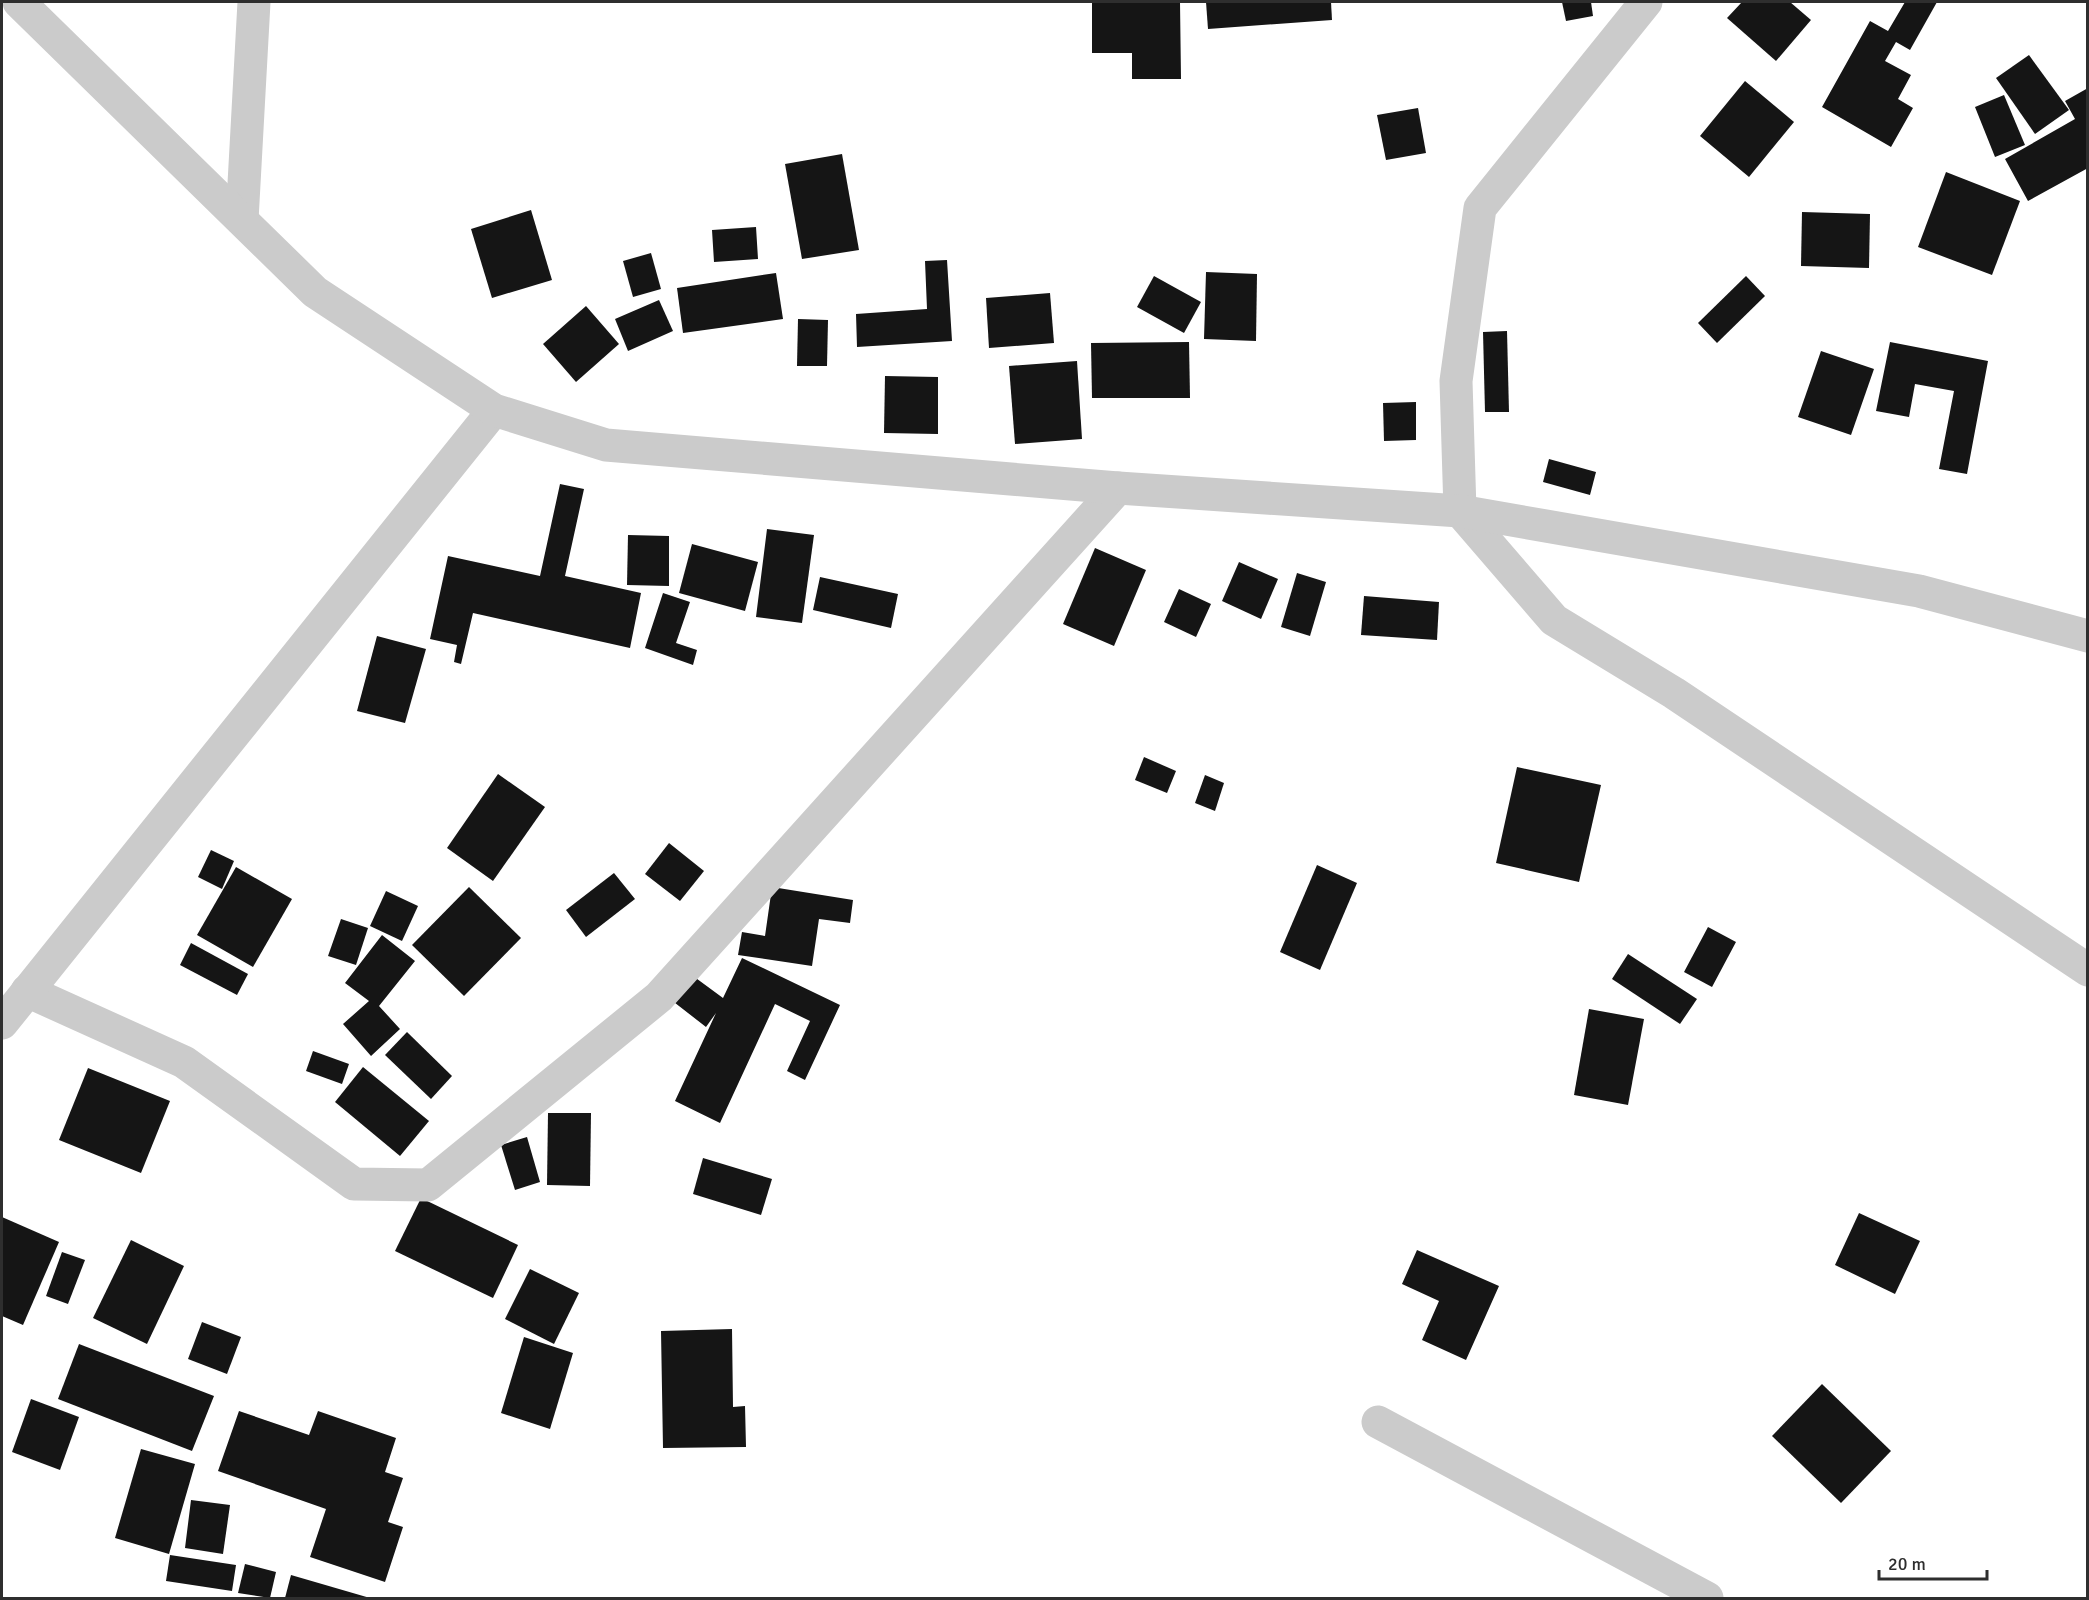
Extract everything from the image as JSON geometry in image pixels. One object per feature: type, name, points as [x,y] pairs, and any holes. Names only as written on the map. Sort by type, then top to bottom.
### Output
[{"type":"street","points":[[19,2],[315,292],[494,410],[606,445],[1119,488],[1460,511],[1919,591],[2088,636]]},
{"type":"street","points":[[242,220],[254,2]]},
{"type":"street","points":[[1646,2],[1480,208],[1456,381],[1460,511],[1554,620],[1674,693],[2088,970]]},
{"type":"street","points":[[2,1023],[494,410]]},
{"type":"street","points":[[27,991],[184,1062],[354,1184],[428,1185],[658,997],[1119,488]]},
{"type":"street","points":[[1378,1422],[1707,1599]]},
{"type":"building","points":[[1092,2],[1180,2],[1181,79],[1132,79],[1132,53],[1092,53]]},
{"type":"building","points":[[1206,2],[1331,2],[1332,20],[1208,29]]},
{"type":"building","points":[[1562,2],[1591,2],[1593,16],[1566,21]]},
{"type":"building","points":[[1742,2],[1790,2],[1811,20],[1776,61],[1727,18]]},
{"type":"building","points":[[1905,2],[1937,2],[1910,50],[1896,42],[1885,61],[1911,75],[1898,99],[1913,108],[1891,147],[1822,107],[1870,21],[1888,31]]},
{"type":"building","points":[[2029,55],[2069,110],[2035,134],[1996,78]]},
{"type":"building","points":[[1745,81],[1794,122],[1749,177],[1700,136]]},
{"type":"building","points":[[2088,88],[2088,168],[2028,201],[2005,159],[2075,119],[2065,101]]},
{"type":"building","points":[[2004,95],[2025,145],[1995,157],[1975,107]]},
{"type":"building","points":[[1418,108],[1426,153],[1386,160],[1377,115]]},
{"type":"building","points":[[842,154],[859,250],[802,259],[785,164]]},
{"type":"building","points":[[1946,172],[2020,201],[1992,275],[1918,247]]},
{"type":"building","points":[[531,210],[552,280],[492,298],[471,229]]},
{"type":"building","points":[[1802,212],[1870,214],[1869,268],[1801,266]]},
{"type":"building","points":[[756,227],[758,259],[714,262],[712,230]]},
{"type":"building","points":[[651,253],[661,289],[633,297],[623,261]]},
{"type":"building","points":[[947,260],[952,341],[857,347],[856,314],[927,309],[925,261]]},
{"type":"building","points":[[1206,272],[1257,274],[1256,341],[1204,339]]},
{"type":"building","points":[[776,273],[783,319],[683,333],[677,288]]},
{"type":"building","points":[[1154,276],[1201,302],[1184,333],[1137,307]]},
{"type":"building","points":[[1746,276],[1765,296],[1717,343],[1698,323]]},
{"type":"building","points":[[1050,293],[1054,343],[989,348],[986,298]]},
{"type":"building","points":[[659,300],[673,331],[628,351],[615,319]]},
{"type":"building","points":[[586,306],[619,344],[576,382],[543,344]]},
{"type":"building","points":[[798,319],[828,320],[827,366],[797,366]]},
{"type":"building","points":[[1507,331],[1509,412],[1485,412],[1483,332]]},
{"type":"building","points":[[1189,342],[1190,398],[1092,398],[1091,343]]},
{"type":"building","points":[[1890,342],[1988,361],[1967,474],[1939,469],[1954,391],[1915,384],[1909,417],[1876,411]]},
{"type":"building","points":[[1821,351],[1874,369],[1851,435],[1798,417]]},
{"type":"building","points":[[1077,361],[1082,439],[1015,444],[1009,366]]},
{"type":"building","points":[[885,376],[938,377],[938,434],[884,433]]},
{"type":"building","points":[[1416,402],[1416,440],[1384,441],[1383,403]]},
{"type":"building","points":[[1549,459],[1596,472],[1590,495],[1543,482]]},
{"type":"building","points":[[560,484],[584,489],[565,576],[641,593],[630,648],[473,613],[461,664],[454,662],[457,645],[430,639],[448,556],[540,576]]},
{"type":"building","points":[[767,529],[814,535],[802,623],[756,617]]},
{"type":"building","points":[[628,535],[669,536],[669,586],[627,585]]},
{"type":"building","points":[[692,544],[758,562],[745,611],[679,593]]},
{"type":"building","points":[[1095,548],[1146,570],[1114,646],[1063,624]]},
{"type":"building","points":[[1239,562],[1278,579],[1261,619],[1222,601]]},
{"type":"building","points":[[1297,573],[1326,582],[1310,636],[1281,627]]},
{"type":"building","points":[[820,577],[898,594],[891,628],[813,610]]},
{"type":"building","points":[[1179,589],[1211,604],[1196,637],[1164,622]]},
{"type":"building","points":[[663,593],[690,602],[676,643],[697,650],[693,665],[645,648]]},
{"type":"building","points":[[1364,596],[1439,602],[1437,640],[1361,635]]},
{"type":"building","points":[[377,636],[426,649],[405,723],[357,711]]},
{"type":"building","points":[[1144,757],[1176,771],[1167,793],[1135,780]]},
{"type":"building","points":[[1517,767],[1601,785],[1579,882],[1496,863]]},
{"type":"building","points":[[498,774],[545,807],[493,881],[447,848]]},
{"type":"building","points":[[1205,775],[1224,783],[1215,811],[1195,803]]},
{"type":"building","points":[[669,843],[704,871],[680,901],[645,874]]},
{"type":"building","points":[[211,850],[234,861],[222,889],[198,877]]},
{"type":"building","points":[[1317,865],[1357,883],[1320,970],[1280,952]]},
{"type":"building","points":[[236,867],[292,899],[253,967],[197,935]]},
{"type":"building","points":[[614,873],[635,899],[586,937],[566,910]]},
{"type":"building","points":[[469,887],[521,938],[464,996],[412,945]]},
{"type":"building","points":[[772,887],[853,900],[850,923],[819,919],[812,966],[738,955],[742,932],[765,936]]},
{"type":"building","points":[[386,891],[418,906],[402,941],[370,926]]},
{"type":"building","points":[[341,919],[368,928],[356,965],[328,956]]},
{"type":"building","points":[[1708,927],[1736,942],[1712,987],[1684,972]]},
{"type":"building","points":[[382,935],[415,961],[379,1006],[400,1029],[371,1056],[343,1024],[369,1001],[345,983]]},
{"type":"building","points":[[191,943],[248,974],[237,995],[180,965]]},
{"type":"building","points":[[1628,954],[1697,999],[1680,1024],[1612,979]]},
{"type":"building","points":[[742,958],[840,1005],[805,1080],[787,1071],[810,1021],[775,1004],[720,1123],[675,1101],[716,1013],[706,1027],[670,999],[689,973],[723,998]]},
{"type":"building","points":[[1589,1009],[1644,1019],[1628,1105],[1574,1095]]},
{"type":"building","points":[[407,1032],[452,1076],[431,1099],[385,1055]]},
{"type":"building","points":[[313,1051],[349,1064],[342,1084],[306,1071]]},
{"type":"building","points":[[363,1067],[429,1121],[400,1156],[335,1102]]},
{"type":"building","points":[[88,1068],[170,1101],[141,1173],[59,1140]]},
{"type":"building","points":[[548,1113],[591,1113],[590,1186],[547,1185]]},
{"type":"building","points":[[527,1137],[540,1182],[515,1190],[501,1145]]},
{"type":"building","points":[[703,1158],[772,1179],[761,1215],[693,1194]]},
{"type":"building","points":[[421,1198],[518,1245],[493,1298],[395,1251]]},
{"type":"building","points":[[1859,1213],[1920,1241],[1895,1294],[1835,1265]]},
{"type":"building","points":[[2,1217],[59,1242],[23,1325],[2,1316]]},
{"type":"building","points":[[131,1240],[184,1266],[147,1344],[93,1318]]},
{"type":"building","points":[[1417,1250],[1499,1286],[1466,1360],[1422,1340],[1439,1301],[1402,1284]]},
{"type":"building","points":[[62,1252],[85,1260],[68,1304],[46,1296]]},
{"type":"building","points":[[530,1269],[579,1293],[554,1344],[505,1319]]},
{"type":"building","points":[[202,1322],[241,1337],[227,1374],[188,1359]]},
{"type":"building","points":[[732,1329],[733,1407],[745,1406],[746,1447],[663,1448],[661,1331]]},
{"type":"building","points":[[524,1337],[573,1353],[550,1429],[501,1413]]},
{"type":"building","points":[[79,1344],[214,1396],[192,1451],[58,1399]]},
{"type":"building","points":[[1822,1384],[1891,1451],[1841,1503],[1772,1436]]},
{"type":"building","points":[[31,1399],[79,1417],[60,1470],[12,1452]]},
{"type":"building","points":[[239,1411],[309,1435],[318,1411],[396,1438],[385,1472],[403,1478],[388,1522],[403,1527],[385,1582],[310,1557],[326,1509],[218,1471]]},
{"type":"building","points":[[141,1449],[195,1464],[169,1554],[115,1538]]},
{"type":"building","points":[[191,1500],[230,1505],[223,1554],[185,1548]]},
{"type":"building","points":[[170,1555],[236,1565],[232,1591],[166,1581]]},
{"type":"building","points":[[245,1564],[276,1572],[270,1598],[238,1593]]},
{"type":"building","points":[[291,1575],[370,1598],[285,1598]]}]
